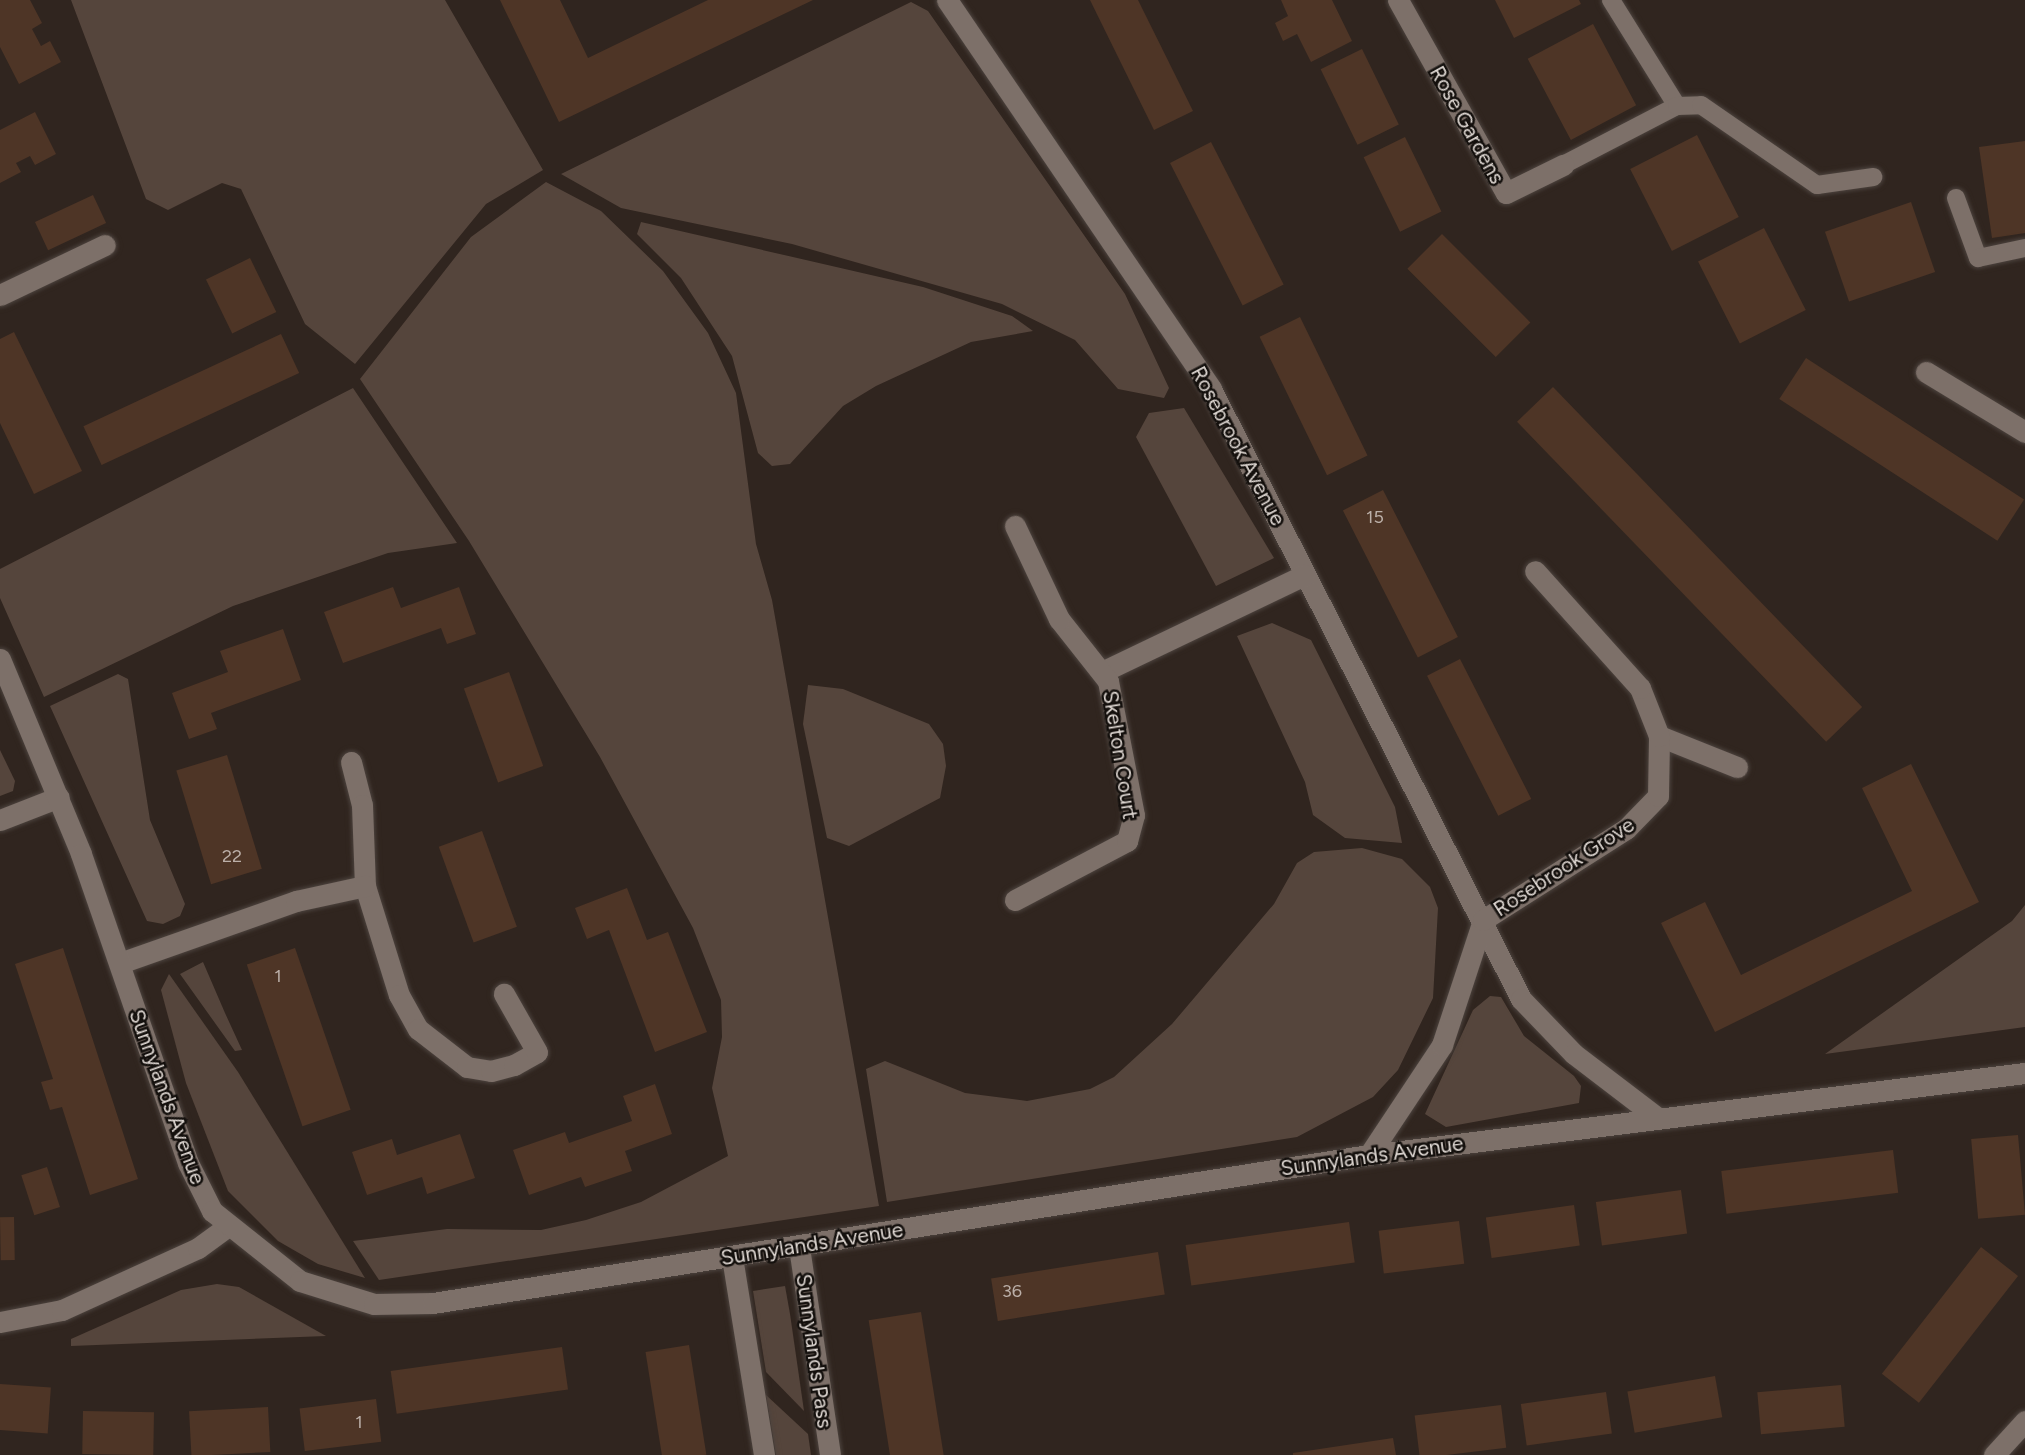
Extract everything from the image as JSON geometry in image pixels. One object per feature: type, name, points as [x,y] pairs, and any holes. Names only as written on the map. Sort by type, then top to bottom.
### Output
[{"type":"street","name":"Rosebrook Avenue","points":[[947,0],[1186,348],[1483,920],[1505,972],[1547,1030],[1654,1116]]},
{"type":"street","name":"Rose Gardens","points":[[1398,0],[1506,193],[1563,165]]},
{"type":"street","points":[[0,295],[105,245]]},
{"type":"street","points":[[1926,372],[2025,432]]},
{"type":"street","name":"Skelton Court","points":[[1014,900],[1093,863],[1126,841],[1132,830],[1127,771],[1104,671],[1059,619],[1015,526]]},
{"type":"street","name":"Rosebrook Grove","points":[[1483,920],[1646,812],[1663,778],[1659,736],[1640,688],[1535,571]]},
{"type":"street","points":[[1104,671],[1304,575]]},
{"type":"street","name":"Sunnylands Avenue","points":[[2,666],[59,797],[120,963],[188,1163],[227,1227],[300,1281],[374,1304],[433,1303],[1369,1155],[1654,1116],[2025,1073]]},
{"type":"street","points":[[1659,736],[1737,767]]},
{"type":"street","points":[[351,762],[362,805],[365,886],[399,995],[437,1049],[467,1067],[491,1071],[537,1052],[504,994]]},
{"type":"street","points":[[0,820],[59,797]]},
{"type":"street","points":[[120,963],[296,901],[365,886]]},
{"type":"street","points":[[1369,1155],[1441,1045],[1483,920]]},
{"type":"street","points":[[0,1322],[62,1310],[173,1261],[227,1227]]},
{"type":"street","name":"Sunnylands Pass","points":[[799,1247],[830,1455]]},
{"type":"street","points":[[732,1257],[764,1455]]},
{"type":"street","points":[[1994,1455],[2025,1421]]},
{"type":"lane","points":[[1611,0],[1677,106]]},
{"type":"lane","points":[[1563,165],[1677,106],[1701,105],[1727,118],[1817,185],[1873,177]]},
{"type":"lane","points":[[1956,198],[1978,258],[2025,248]]},
{"type":"shaded area","points":[[71,0],[445,0],[543,170],[486,204],[355,364],[305,324],[241,189],[222,183],[168,210],[146,199]]},
{"type":"shaded area","points":[[911,2],[928,11],[1125,294],[1169,388],[1164,398],[1118,389],[1075,340],[1002,304],[792,244],[621,208],[561,174]]},
{"type":"shaded area","points":[[546,182],[601,211],[663,271],[708,333],[736,393],[756,544],[772,600],[879,1206],[379,1280],[353,1241],[447,1229],[541,1230],[586,1220],[641,1202],[728,1156],[712,1088],[722,1037],[721,1000],[693,928],[600,757],[469,541],[360,379],[471,237]]},
{"type":"shaded area","points":[[641,222],[923,287],[1012,316],[1033,331],[971,342],[876,386],[843,406],[790,464],[772,466],[758,453],[732,356],[681,278],[637,234]]},
{"type":"shaded area","points":[[353,388],[457,543],[388,553],[233,606],[44,697],[0,598],[0,569]]},
{"type":"shaded area","points":[[1184,408],[1274,558],[1216,586],[1136,437],[1149,413]]},
{"type":"shaded area","points":[[1272,623],[1311,640],[1395,807],[1402,843],[1345,838],[1313,815],[1305,782],[1237,636]]},
{"type":"shaded area","points":[[118,674],[128,679],[150,820],[185,904],[180,916],[163,924],[147,921],[50,706]]},
{"type":"shaded area","points":[[808,685],[843,689],[929,724],[943,744],[946,766],[940,798],[849,846],[827,838],[803,724]]},
{"type":"shaded area","points":[[0,750],[15,781],[13,791],[0,796]]},
{"type":"shaded area","points":[[1362,848],[1402,859],[1430,887],[1438,908],[1433,998],[1398,1070],[1373,1097],[1297,1137],[887,1202],[866,1069],[885,1061],[965,1093],[1027,1101],[1090,1089],[1114,1077],[1172,1024],[1274,904],[1297,863],[1314,852]]},
{"type":"shaded area","points":[[2025,905],[2025,1027],[1825,1054],[2012,921]]},
{"type":"shaded area","points":[[203,962],[242,1050],[235,1051],[180,974]]},
{"type":"shaded area","points":[[169,974],[238,1072],[365,1278],[318,1264],[278,1241],[228,1191],[186,1083],[161,990]]},
{"type":"shaded area","points":[[1490,996],[1501,997],[1524,1036],[1574,1076],[1581,1086],[1579,1103],[1446,1127],[1425,1114],[1473,1010]]},
{"type":"shaded area","points":[[217,1284],[239,1287],[326,1336],[71,1346],[71,1339],[181,1290]]},
{"type":"shaded area","points":[[785,1286],[804,1411],[766,1372],[753,1291]]},
{"type":"shaded area","points":[[766,1395],[808,1434],[811,1455],[776,1455]]},
{"type":"building","points":[[0,0],[30,0],[42,23],[32,29],[41,46],[50,41],[61,62],[19,84],[0,47]]},
{"type":"building","points":[[500,0],[560,0],[588,58],[708,0],[813,0],[559,122]]},
{"type":"building","points":[[1090,0],[1138,0],[1193,111],[1154,130]]},
{"type":"building","points":[[1281,0],[1332,0],[1352,41],[1311,62],[1297,34],[1283,41],[1275,23],[1288,16]]},
{"type":"building","points":[[1495,0],[1579,0],[1581,4],[1514,38]]},
{"type":"building","points":[[1593,24],[1636,105],[1571,140],[1528,59]]},
{"type":"building","points":[[1362,49],[1399,124],[1357,145],[1321,69]]},
{"type":"building","points":[[35,112],[56,154],[35,165],[30,156],[16,163],[21,172],[0,183],[0,130]]},
{"type":"building","points":[[1697,135],[1739,217],[1672,251],[1630,169]]},
{"type":"building","points":[[1405,137],[1441,212],[1400,232],[1364,157]]},
{"type":"building","points":[[2025,141],[2025,233],[1992,238],[1979,147]]},
{"type":"building","points":[[1211,142],[1284,285],[1243,305],[1170,163]]},
{"type":"building","points":[[93,195],[106,223],[48,250],[35,222]]},
{"type":"building","points":[[1911,202],[1935,272],[1849,302],[1825,232]]},
{"type":"building","points":[[1764,228],[1806,310],[1740,344],[1698,262]]},
{"type":"building","points":[[1442,234],[1530,322],[1496,357],[1407,269]]},
{"type":"building","points":[[250,258],[276,312],[232,333],[206,279]]},
{"type":"building","points":[[1300,317],[1368,455],[1327,475],[1260,337]]},
{"type":"building","points":[[14,332],[82,471],[34,494],[0,423],[0,339]]},
{"type":"building","points":[[281,334],[299,373],[102,465],[83,426]]},
{"type":"building","points":[[1806,358],[2024,500],[1997,541],[1779,399]]},
{"type":"building","points":[[1553,387],[1862,707],[1826,742],[1517,422]]},
{"type":"building","points":[[1383,490],[1458,637],[1418,657],[1343,510]]},
{"type":"building","points":[[393,587],[401,608],[459,587],[476,634],[447,644],[441,628],[343,663],[324,612]]},
{"type":"building","points":[[283,629],[301,680],[211,713],[217,729],[189,739],[172,693],[228,672],[220,651]]},
{"type":"building","points":[[1460,659],[1531,799],[1498,816],[1427,676]]},
{"type":"building","points":[[509,672],[543,766],[498,782],[464,688]]},
{"type":"building","points":[[227,755],[262,869],[211,884],[176,770]]},
{"type":"building","points":[[1911,764],[1979,902],[1715,1032],[1661,923],[1705,902],[1741,975],[1912,891],[1862,788]]},
{"type":"building","points":[[482,831],[517,927],[474,943],[439,847]]},
{"type":"building","points":[[627,888],[647,940],[668,932],[707,1032],[655,1052],[609,930],[587,939],[575,908]]},
{"type":"building","points":[[63,948],[138,1179],[90,1195],[62,1107],[50,1110],[41,1082],[53,1079],[15,964]]},
{"type":"building","points":[[295,948],[351,1110],[302,1126],[247,965]]},
{"type":"building","points":[[655,1084],[672,1134],[625,1151],[632,1171],[585,1187],[581,1177],[529,1195],[513,1150],[565,1132],[569,1143],[632,1121],[623,1096]]},
{"type":"building","points":[[460,1134],[475,1178],[427,1194],[422,1177],[367,1195],[352,1152],[392,1139],[397,1155]]},
{"type":"building","points":[[2018,1135],[2025,1215],[1978,1219],[1971,1139]]},
{"type":"building","points":[[1893,1150],[1898,1193],[1727,1214],[1721,1171]]},
{"type":"building","points":[[47,1167],[60,1207],[34,1215],[21,1175]]},
{"type":"building","points":[[1681,1190],[1687,1234],[1602,1246],[1596,1202]]},
{"type":"building","points":[[1574,1205],[1580,1246],[1492,1258],[1486,1217]]},
{"type":"building","points":[[0,1217],[14,1217],[15,1260],[1,1260]]},
{"type":"building","points":[[1459,1221],[1464,1264],[1384,1274],[1379,1231]]},
{"type":"building","points":[[1349,1222],[1355,1263],[1191,1286],[1186,1245]]},
{"type":"building","points":[[1981,1247],[2018,1276],[1919,1403],[1882,1374]]},
{"type":"building","points":[[1158,1252],[1165,1294],[998,1321],[991,1278]]},
{"type":"building","points":[[921,1312],[944,1455],[890,1455],[869,1320]]},
{"type":"building","points":[[689,1345],[706,1455],[662,1455],[646,1352]]},
{"type":"building","points":[[562,1347],[568,1390],[397,1414],[391,1371]]},
{"type":"building","points":[[1715,1376],[1722,1417],[1635,1433],[1627,1391]]},
{"type":"building","points":[[0,1384],[51,1388],[48,1433],[0,1430]]},
{"type":"building","points":[[1841,1385],[1845,1427],[1761,1434],[1757,1392]]},
{"type":"building","points":[[1606,1392],[1612,1434],[1527,1446],[1521,1404]]},
{"type":"building","points":[[376,1399],[381,1442],[305,1451],[300,1408]]},
{"type":"building","points":[[1501,1405],[1506,1448],[1447,1455],[1419,1455],[1415,1416]]},
{"type":"building","points":[[268,1407],[270,1452],[191,1455],[189,1411]]},
{"type":"building","points":[[83,1411],[154,1412],[153,1455],[82,1454]]},
{"type":"building","points":[[1393,1438],[1396,1455],[1293,1455],[1293,1453]]}]
